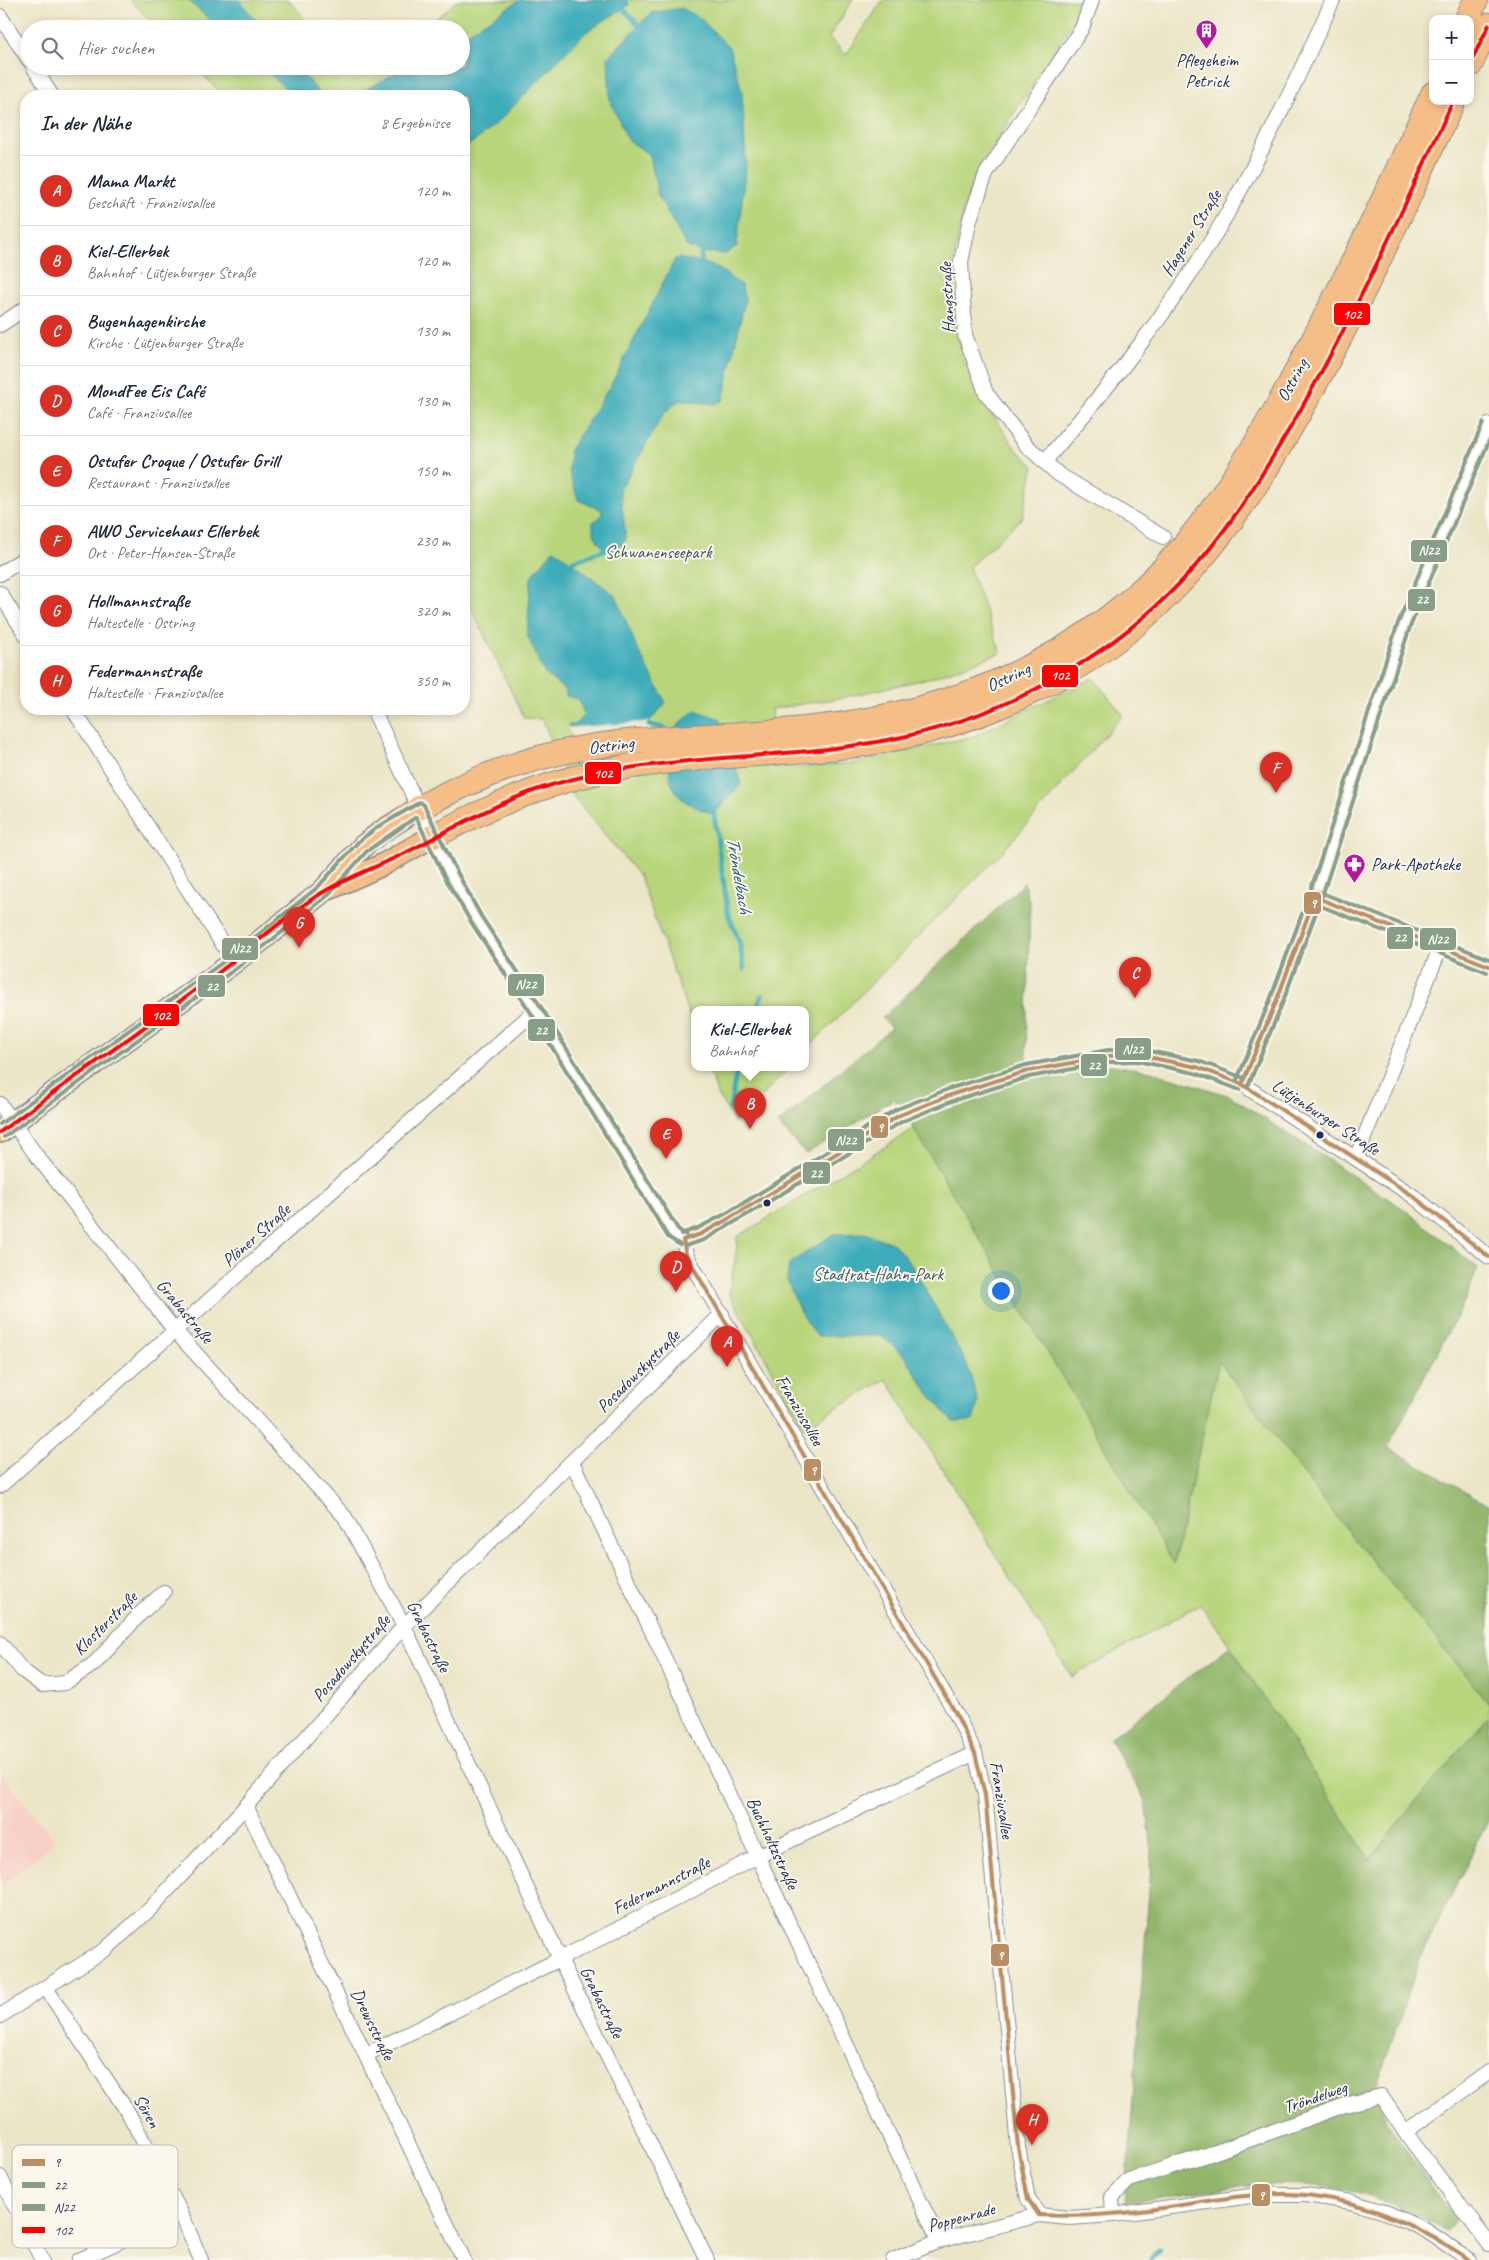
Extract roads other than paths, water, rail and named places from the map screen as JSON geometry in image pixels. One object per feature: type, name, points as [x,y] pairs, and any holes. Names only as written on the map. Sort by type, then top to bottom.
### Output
[{"type":"highway","points":[[1472,60],[1489,25]]},
{"type":"highway","name":"Ostring","points":[[432,837],[474,815],[541,788],[590,774],[778,742],[935,706],[993,685],[1032,666],[1074,641],[1116,611],[1154,578],[1180,550],[1211,512],[1258,440],[1347,276],[1429,102]]},
{"type":"highway","name":"Ostring","points":[[419,808],[452,790],[532,760],[571,750],[622,743],[778,742],[862,744],[905,736],[963,720],[1001,706],[1042,686],[1086,661],[1131,627],[1168,595],[1197,564],[1230,523],[1274,457],[1372,277],[1452,105]]},
{"type":"main road","name":"Ostring","points":[[6,1127],[234,962],[322,892],[363,846],[419,808]]},
{"type":"main road","name":"Ostring","points":[[322,892],[382,865],[432,837]]},
{"type":"street","name":"Hangstraße","points":[[1092,0],[1082,28],[986,174],[970,219],[962,262],[965,334],[986,393],[1026,445],[1044,462],[1086,493],[1163,537]]},
{"type":"street","name":"Hagener Straße","points":[[1044,462],[1095,403],[1150,332],[1220,227],[1273,130],[1333,0]]},
{"type":"street","points":[[0,16],[20,46]]},
{"type":"street","points":[[39,75],[48,90]]},
{"type":"street","points":[[0,325],[20,312]]},
{"type":"street","points":[[1242,1084],[1276,1002],[1315,897],[1404,625],[1489,425]]},
{"type":"street","points":[[0,574],[20,561]]},
{"type":"street","points":[[0,593],[20,625]]},
{"type":"street","points":[[77,715],[234,962]]},
{"type":"street","name":"Franziusallee","points":[[375,715],[432,837],[476,918],[536,1010],[673,1234],[683,1240],[686,1255],[955,1712],[975,1754],[985,1794],[1018,2147],[1028,2199],[1040,2215]]},
{"type":"street","points":[[1315,897],[1489,966]]},
{"type":"street","points":[[1356,1158],[1441,946]]},
{"type":"street","name":"Plöner Straße","points":[[0,1486],[176,1332],[536,1010]]},
{"type":"street","name":"Lütjenburger Straße","points":[[683,1240],[701,1234],[730,1218],[900,1115],[953,1094],[1028,1071],[1109,1056],[1138,1055],[1197,1066],[1242,1084],[1413,1196],[1489,1258]]},
{"type":"street","name":"Grabastraße","points":[[0,1104],[6,1127],[176,1332],[341,1510],[404,1626],[560,1959],[707,2260]]},
{"type":"street","name":"Posadowskystraße","points":[[0,2016],[106,1949],[151,1908],[246,1806],[404,1626],[722,1314]]},
{"type":"street","name":"Buchholtzstraße","points":[[572,1462],[939,2241]]},
{"type":"street","name":"Klosterstraße","points":[[0,1643],[22,1670],[42,1685],[65,1683],[94,1664],[141,1613],[164,1592]]},
{"type":"street","name":"Federmannstraße","points":[[367,2054],[560,1959],[758,1856],[975,1754]]},
{"type":"street","name":"Drewsstraße","points":[[246,1806],[367,2054],[464,2260]]},
{"type":"street","name":"Sören","points":[[46,1988],[129,2114],[145,2145]]},
{"type":"street","points":[[1405,2132],[1489,2072]]},
{"type":"street","name":"Tröndelweg","points":[[1113,2215],[1112,2197],[1129,2180],[1213,2153],[1345,2105],[1382,2096],[1405,2132],[1489,2244]]},
{"type":"street","points":[[0,2177],[12,2201]]},
{"type":"street","points":[[1040,2215],[1070,2218],[1113,2215],[1258,2195],[1306,2195],[1352,2202],[1388,2213],[1425,2230],[1470,2260]]},
{"type":"street","name":"Sören","points":[[178,2208],[199,2259]]},
{"type":"street","name":"Poppenrade","points":[[893,2260],[939,2241],[1040,2215]]},
{"type":"street","points":[[36,2248],[42,2260]]},
{"type":"street","points":[[79,2260],[106,2248]]},
{"type":"water","points":[[188,0],[239,0],[256,20],[210,20]]},
{"type":"water","points":[[520,0],[627,0],[629,5],[586,32],[495,125],[470,144],[470,90],[365,90],[392,75],[470,75],[470,31]]},
{"type":"water","points":[[682,8],[700,18],[729,47],[742,91],[746,163],[737,246],[726,254],[701,252],[687,247],[658,196],[650,155],[628,140],[610,101],[608,57],[651,13]]},
{"type":"water","points":[[271,75],[304,75],[317,90],[287,90]]},
{"type":"water","points":[[678,258],[715,266],[741,285],[745,300],[723,400],[714,404],[680,400],[664,413],[620,490],[626,539],[613,556],[601,546],[594,532],[593,522],[601,517],[602,510],[578,500],[569,472],[570,450],[612,383],[675,259]]},
{"type":"water","points":[[554,549],[616,596],[637,648],[666,703],[602,774],[568,725],[575,725],[584,715],[579,699],[566,696],[566,691],[545,674],[527,635],[531,577]]},
{"type":"water","points":[[695,710],[720,719],[741,784],[714,814],[683,800],[672,785],[670,776],[674,731]]},
{"type":"water","points":[[865,1233],[894,1244],[913,1267],[967,1364],[978,1402],[973,1421],[953,1422],[929,1394],[905,1356],[881,1336],[817,1336],[800,1312],[787,1280],[789,1264],[833,1234]]},
{"type":"waterway","name":"Tröndelbach","points":[[624,10],[639,25]]},
{"type":"waterway","name":"Tröndelbach","points":[[701,252],[701,262]]},
{"type":"waterway","name":"Tröndelbach","points":[[571,562],[604,550]]},
{"type":"waterway","name":"Tröndelbach","points":[[649,725],[664,728]]},
{"type":"waterway","name":"Tröndelbach","points":[[714,814],[728,914],[739,941],[744,969]]},
{"type":"waterway","name":"Tröndelbach","points":[[758,1006],[762,995]]},
{"type":"waterway","name":"Tröndelbach","points":[[730,1109],[736,1071]]},
{"type":"waterway","name":"Tröndelbach","points":[[1150,2260],[1159,2249]]},
{"type":"place","name":"Pflegeheim Petrick","points":[[1207,49]]},
{"type":"place","name":"AWO Servicehaus Ellerbek","points":[[1276,793]]},
{"type":"place","name":"Park-Apotheke","points":[[1355,883]]},
{"type":"place","name":"Hollmannstraße","points":[[299,948]]},
{"type":"place","name":"Bugenhagenkirche","points":[[1135,998]]},
{"type":"place","name":"Kiel-Ellerbek","points":[[750,1129]]},
{"type":"place","name":"Ostufer Croque / Ostufer Grill","points":[[666,1159]]},
{"type":"place","name":"MondFee Eis Café","points":[[676,1292]]},
{"type":"place","name":"Mama Markt","points":[[727,1367]]},
{"type":"place","name":"Federmannstraße","points":[[1032,2145]]},
{"type":"park label","name":"Schwanenseepark","points":[[658,552]]},
{"type":"park label","name":"Stadtrat-Hahn-Park","points":[[878,1274]]}]
